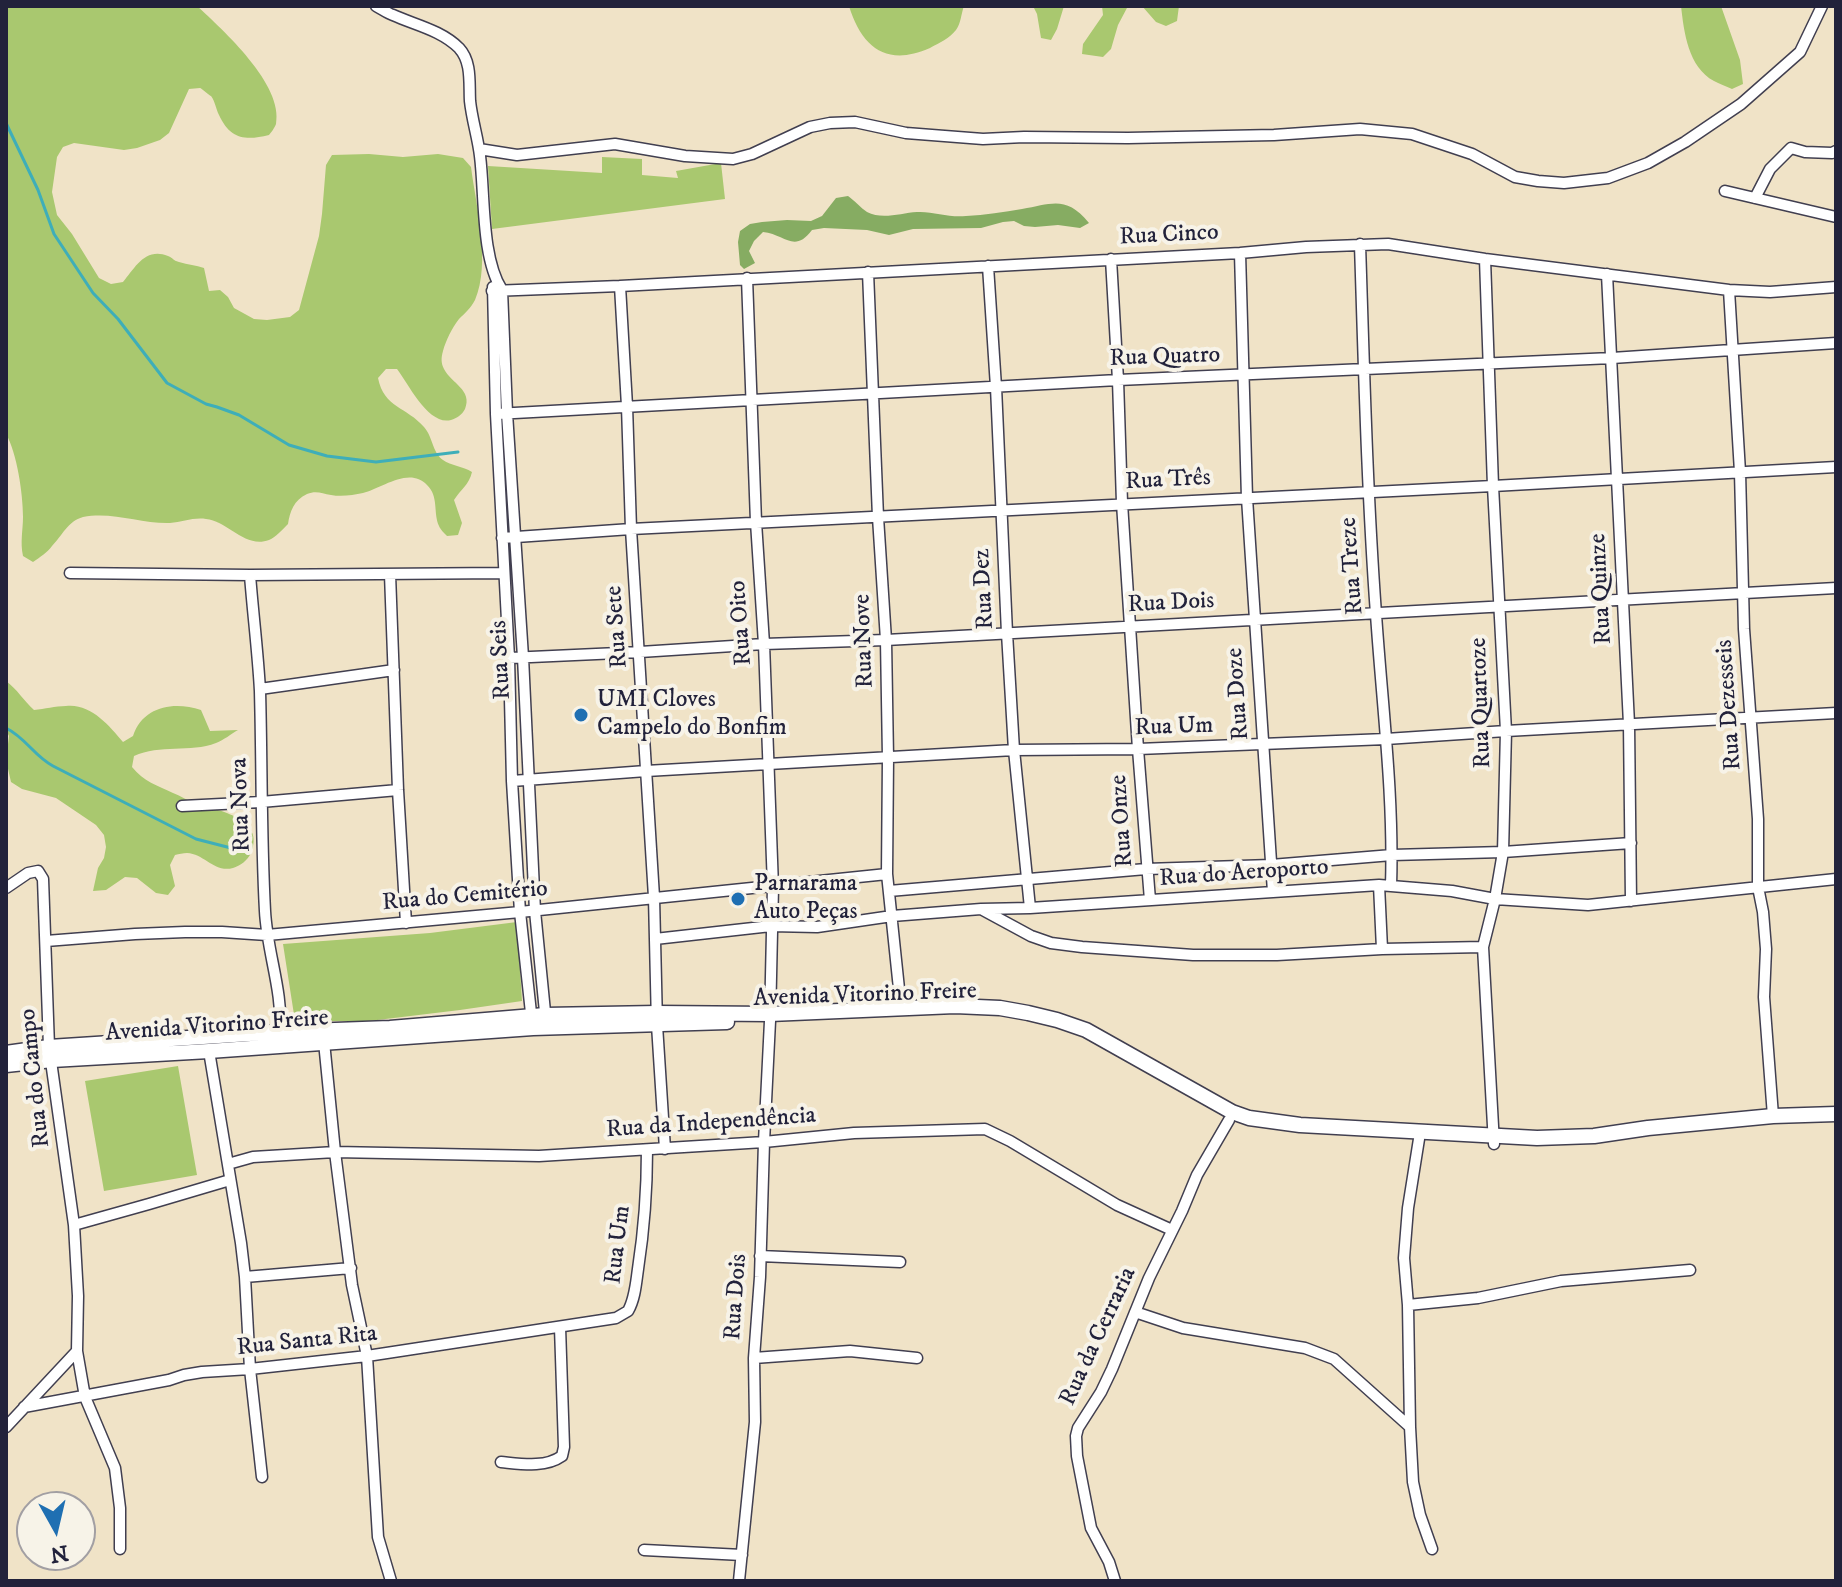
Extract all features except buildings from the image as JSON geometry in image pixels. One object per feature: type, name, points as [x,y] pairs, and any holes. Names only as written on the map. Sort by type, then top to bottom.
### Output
[{"type":"street","points":[[376,6],[435,31],[456,45],[468,65],[496,287],[512,781],[520,912],[539,1022]]},
{"type":"street","points":[[479,149],[517,155],[615,144],[685,156],[733,159],[752,154],[810,127],[855,122],[906,133],[983,139],[1274,135],[1360,129],[1412,134],[1472,154],[1515,177],[1564,183],[1608,178],[1648,163],[1741,104],[1800,52],[1822,6]]},
{"type":"street","points":[[1755,198],[1770,169],[1791,148],[1805,152],[1836,151]]},
{"type":"street","points":[[1725,191],[1836,217]]},
{"type":"street","name":"Rua Cinco","points":[[496,287],[620,286],[1360,244],[1403,245],[1485,259],[1729,290],[1770,292],[1836,287]]},
{"type":"street","name":"Rua Treze","points":[[1360,244],[1368,492],[1386,739],[1391,886]]},
{"type":"street","name":"Rua Doze","points":[[1240,253],[1247,498],[1273,892]]},
{"type":"street","name":"Rua Onze","points":[[1111,259],[1122,503],[1150,900]]},
{"type":"street","name":"Rua Quartoze","points":[[1485,259],[1506,731],[1503,852],[1483,947],[1494,1140]]},
{"type":"street","name":"Rua Dez","points":[[988,266],[1014,750],[1030,908]]},
{"type":"street","name":"Rua Nove","points":[[868,272],[886,640],[887,874],[901,1008]]},
{"type":"street","name":"Rua Quinze","points":[[1607,274],[1629,724],[1631,901]]},
{"type":"street","name":"Rua Oito","points":[[747,278],[756,522],[770,765],[773,887],[770,1017]]},
{"type":"street","name":"Rua Sete","points":[[620,286],[631,529],[654,897],[657,1019]]},
{"type":"street","name":"Rua Dezesseis","points":[[1729,290],[1740,472],[1744,629],[1758,819],[1758,887],[1766,949],[1764,997],[1773,1116]]},
{"type":"street","name":"Rua Quatro","points":[[502,413],[1118,380],[1612,358],[1836,343]]},
{"type":"street","name":"Rua Seis","points":[[502,413],[515,536],[523,657],[539,1022]]},
{"type":"street","name":"Rua Três","points":[[502,538],[756,522],[1836,467]]},
{"type":"street","points":[[70,573],[504,573]]},
{"type":"street","points":[[390,574],[406,923]]},
{"type":"street","name":"Rua Nova","points":[[250,575],[260,689],[267,935],[281,1006],[280,1032]]},
{"type":"street","name":"Rua Dois","points":[[509,658],[1836,588]]},
{"type":"street","points":[[260,689],[394,670]]},
{"type":"street","name":"Rua Um","points":[[512,781],[1014,750],[1263,745],[1836,713]]},
{"type":"street","points":[[182,806],[398,790]]},
{"type":"street","points":[[889,891],[1146,869],[1271,865],[1392,855],[1503,852],[1631,843]]},
{"type":"street","name":"Rua do Campo","points":[[6,888],[28,873],[38,871],[43,879],[50,1053],[74,1225],[77,1351],[85,1397],[115,1468],[120,1508],[120,1549]]},
{"type":"street","name":"Rua do Cemitério","points":[[46,941],[185,932],[267,935],[887,874]]},
{"type":"street","name":"Rua do Aeroporto","points":[[655,939],[771,926],[817,927],[892,916],[981,909],[1379,885],[1452,891],[1495,899],[1588,905],[1836,879]]},
{"type":"street","points":[[1379,885],[1382,949]]},
{"type":"street","points":[[981,909],[1031,936],[1051,943],[1082,947],[1207,956],[1483,947]]},
{"type":"street","name":"Avenida Vitorino Freire","points":[[770,1017],[901,1008],[1000,1008],[1057,1020],[1086,1030],[1196,1093],[1249,1118],[1300,1125],[1494,1140]]},
{"type":"street","name":"Avenida Vitorino Freire","points":[[6,1065],[50,1053],[280,1032],[539,1022],[967,1012],[1049,1024],[1098,1042],[1229,1120],[1277,1130],[1419,1139],[1494,1140],[1594,1136],[1697,1122],[1836,1114]]},
{"type":"street","name":"Rua Dois","points":[[739,1581],[754,1434],[754,1358],[770,1017]]},
{"type":"street","points":[[657,1019],[665,1149]]},
{"type":"street","name":"Avenida Vitorino Freire","points":[[6,1053],[209,1051],[539,1022]]},
{"type":"street","points":[[324,1042],[335,1152],[367,1356],[376,1522],[391,1581]]},
{"type":"street","points":[[209,1051],[245,1277],[250,1369],[262,1477]]},
{"type":"street","name":"Rua da Cerraria","points":[[1115,1581],[1091,1528],[1076,1436],[1107,1380],[1157,1259],[1197,1175],[1229,1120]]},
{"type":"street","name":"Rua da Independência","points":[[228,1164],[253,1157],[335,1152],[539,1156],[764,1142],[854,1133],[985,1129],[1117,1205],[1172,1230]]},
{"type":"street","points":[[1419,1139],[1404,1234],[1404,1258],[1413,1482],[1432,1549]]},
{"type":"street","name":"Rua Um","points":[[597,1321],[616,1318],[631,1307],[641,1253],[647,1150]]},
{"type":"street","points":[[74,1225],[230,1180]]},
{"type":"street","points":[[760,1256],[900,1262]]},
{"type":"street","points":[[245,1277],[351,1268]]},
{"type":"street","points":[[1408,1305],[1478,1298],[1561,1281],[1690,1270]]},
{"type":"street","points":[[1135,1312],[1183,1328],[1321,1353],[1334,1359],[1410,1427]]},
{"type":"street","name":"Rua Santa Rita","points":[[24,1407],[184,1375],[367,1356],[597,1321]]},
{"type":"street","points":[[501,1462],[530,1465],[555,1461],[562,1456],[560,1327]]},
{"type":"street","points":[[6,1427],[77,1351]]},
{"type":"street","points":[[754,1358],[850,1351],[917,1358]]},
{"type":"street","points":[[644,1550],[742,1555]]},
{"type":"green space","points":[[6,6],[197,6],[249,59],[271,92],[276,124],[269,135],[246,138],[233,133],[223,123],[214,100],[200,88],[189,89],[169,133],[160,140],[124,150],[74,143],[63,147],[57,157],[52,192],[57,215],[99,278],[111,284],[123,282],[136,265],[153,254],[160,254],[204,268],[209,291],[220,290],[234,308],[254,319],[290,317],[299,310],[319,236],[326,165],[332,155],[403,157],[438,154],[463,158],[471,167],[481,234],[480,285],[473,303],[450,334],[442,358],[447,374],[464,392],[467,402],[465,409],[451,420],[443,420],[427,411],[397,369],[386,369],[378,378],[385,396],[424,427],[439,457],[472,472],[454,500],[462,523],[458,535],[447,536],[441,530],[431,489],[420,480],[404,478],[355,494],[307,494],[291,510],[288,524],[272,539],[260,542],[244,538],[222,524],[206,519],[159,523],[94,516],[73,522],[48,551],[33,562],[23,556],[21,486],[6,434]]},
{"type":"green space","points":[[849,6],[964,6],[958,27],[951,35],[930,48],[901,55],[878,50],[869,43],[854,21]]},
{"type":"green space","points":[[1033,6],[1064,6],[1051,40],[1041,38]]},
{"type":"green space","points":[[1102,6],[1128,6],[1111,49],[1103,57],[1082,54],[1083,44],[1103,15]]},
{"type":"green space","points":[[1142,6],[1179,6],[1177,21],[1166,26],[1156,22]]},
{"type":"green space","points":[[1681,6],[1721,6],[1740,60],[1743,84],[1732,89],[1714,81],[1698,67],[1689,48]]},
{"type":"green space","points":[[602,157],[642,159],[642,175],[678,178],[676,171],[721,163],[725,199],[492,229],[488,166],[602,173]]},
{"type":"green space","points":[[848,196],[867,212],[879,216],[923,212],[973,216],[1058,204],[1073,208],[1089,223],[1080,228],[1058,225],[1035,227],[1014,221],[981,228],[913,229],[889,235],[867,230],[824,228],[812,230],[800,241],[794,242],[763,232],[749,251],[755,263],[744,269],[740,265],[740,231],[750,224],[811,221],[822,216],[836,198]]},
{"type":"green space","points":[[6,681],[34,710],[62,706],[83,708],[105,722],[123,742],[133,736],[144,718],[170,706],[201,710],[210,731],[238,730],[206,746],[144,752],[134,756],[132,767],[156,785],[190,801],[227,813],[246,824],[254,841],[248,858],[238,866],[226,869],[193,854],[175,855],[170,865],[175,886],[168,895],[156,893],[137,878],[125,877],[106,890],[93,891],[98,868],[104,858],[104,835],[96,825],[56,798],[22,789],[11,782],[6,760],[9,736],[6,730]]},
{"type":"green space","points":[[517,922],[522,1001],[369,1021],[295,1021],[283,944],[430,933]]},
{"type":"green space","points":[[178,1066],[197,1175],[104,1191],[85,1081]]},
{"type":"waterway","points":[[6,123],[38,190],[54,234],[93,293],[118,319],[167,383],[206,404],[239,415],[289,445],[327,456],[376,462],[458,452]]},
{"type":"waterway","points":[[6,728],[53,766],[196,839],[231,848]]},
{"type":"place","name":"UMI Cloves Campelo do Bonfim","points":[[581,715]]},
{"type":"place","name":"Parnarama Auto Peças","points":[[738,899]]}]
